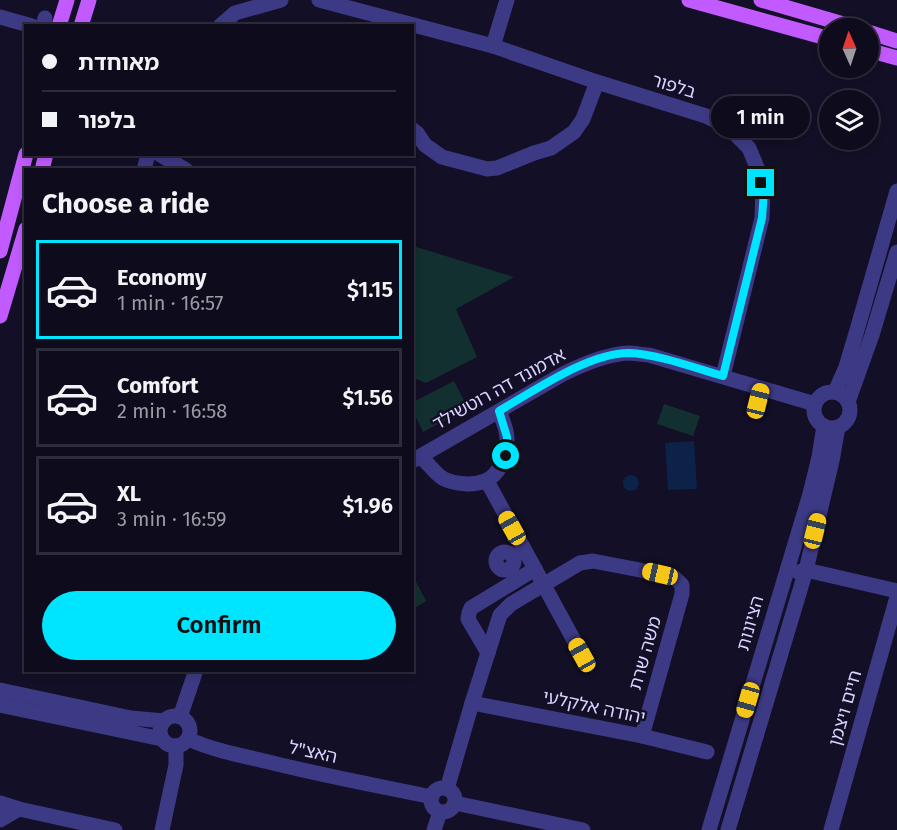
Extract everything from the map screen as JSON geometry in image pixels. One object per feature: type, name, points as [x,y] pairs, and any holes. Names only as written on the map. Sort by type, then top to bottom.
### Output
[{"type":"main road","points":[[60,24],[68,0]]},
{"type":"main road","points":[[82,24],[89,0]]},
{"type":"main road","points":[[689,0],[819,36]]},
{"type":"main road","points":[[761,0],[823,18]]},
{"type":"main road","points":[[879,35],[897,40]]},
{"type":"main road","points":[[879,53],[897,58]]},
{"type":"main road","points":[[0,251],[25,156]]},
{"type":"main road","points":[[0,316],[24,236]]},
{"type":"street","points":[[222,24],[235,13],[281,0]]},
{"type":"street","name":"בלפור","points":[[319,0],[391,22]]},
{"type":"street","points":[[493,46],[507,0]]},
{"type":"street","points":[[0,17],[40,23]]},
{"type":"street","name":"בלפור","points":[[414,27],[493,46],[706,116],[728,127],[749,148],[764,191],[762,218],[723,376]]},
{"type":"street","points":[[414,131],[425,145],[442,157],[487,169],[497,168],[551,148],[574,132],[584,119],[597,82]]},
{"type":"street","points":[[162,156],[183,168]]},
{"type":"street","points":[[835,392],[846,367],[897,191]]},
{"type":"street","points":[[848,402],[872,335],[897,252]]},
{"type":"street","name":"אדמונד דה רוטשילד","points":[[416,459],[563,374],[608,356],[628,353],[648,355],[723,376],[759,394],[815,404]]},
{"type":"street","points":[[835,392],[845,397],[848,402],[850,408],[848,418],[842,425],[831,427],[820,424],[814,414],[815,404],[823,394],[835,392]]},
{"type":"street","points":[[416,459],[427,462],[442,478],[454,483],[469,484],[487,481],[506,456],[507,437],[499,411]]},
{"type":"street","points":[[728,830],[806,570],[832,461],[831,427]]},
{"type":"street","name":"הציונות","points":[[710,830],[819,457],[831,427]]},
{"type":"street","points":[[487,481],[582,655]]},
{"type":"street","points":[[806,570],[802,549],[810,494]]},
{"type":"street","name":"משה שרת","points":[[447,789],[501,615],[511,604],[543,584],[567,562],[593,561],[675,578],[682,585],[682,594],[642,736]]},
{"type":"street","points":[[488,653],[468,619],[471,608],[535,569]]},
{"type":"street","points":[[781,590],[795,573],[806,570],[897,591]]},
{"type":"street","name":"חיים ויצמן","points":[[831,830],[897,597]]},
{"type":"street","points":[[180,717],[195,672]]},
{"type":"street","points":[[0,690],[131,718],[164,721]]},
{"type":"street","name":"יהודה אלקלעי","points":[[472,703],[642,736],[707,752]]},
{"type":"street","name":"האצ\"ל","points":[[0,705],[207,747],[297,769],[432,797]]},
{"type":"street","points":[[162,830],[176,765],[175,741],[160,728],[164,721],[172,716],[180,717],[188,723],[190,728],[190,733],[175,741]]},
{"type":"street","points":[[447,789],[455,796],[455,803],[450,811],[440,812],[433,806],[432,797],[438,790],[447,789]]},
{"type":"street","points":[[0,803],[115,830]]},
{"type":"street","points":[[455,803],[583,830]]},
{"type":"street","points":[[0,820],[20,809]]},
{"type":"street","points":[[434,830],[440,812]]},
{"type":"green space","points":[[414,246],[514,277],[456,309],[477,357],[426,383],[414,378]]},
{"type":"green space","points":[[454,381],[468,408],[423,432],[414,413],[414,401]]},
{"type":"green space","points":[[664,404],[700,416],[693,436],[657,424]]},
{"type":"green space","points":[[414,578],[426,601],[414,608]]},
{"type":"water","points":[[694,441],[697,489],[668,490],[665,443]]},
{"type":"water","points":[[628,475],[634,475],[639,483],[637,489],[628,491],[623,486],[623,480]]},
{"type":"route","points":[[506,456],[507,437],[499,411],[585,364],[608,356],[628,353],[648,355],[723,376],[762,218],[764,191],[761,183]]}]
